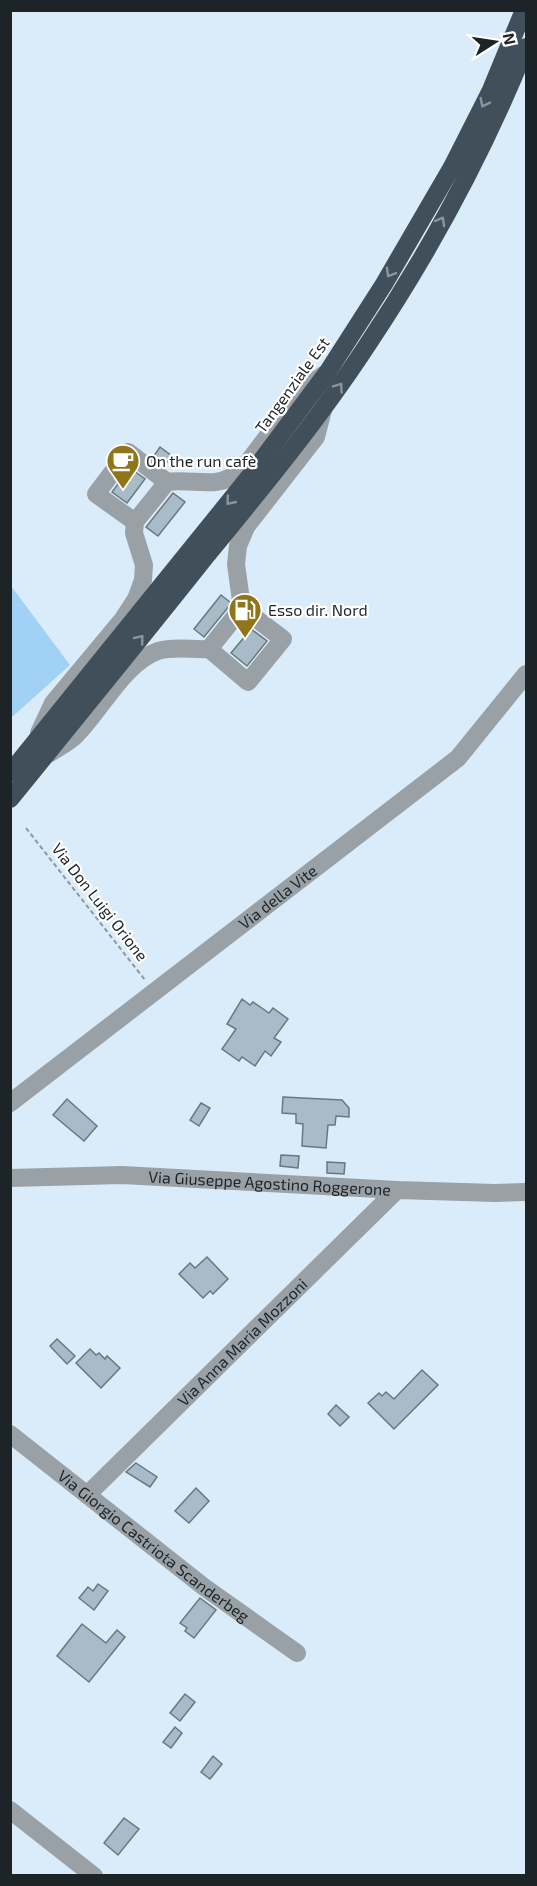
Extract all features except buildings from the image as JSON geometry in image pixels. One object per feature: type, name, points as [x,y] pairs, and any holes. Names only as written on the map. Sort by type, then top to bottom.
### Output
[{"type":"highway","points":[[506,55],[506,43],[517,10]]},
{"type":"highway","name":"Tangenziale Est","points":[[10,799],[39,750],[327,373],[384,284],[452,166],[506,55],[524,10]]},
{"type":"highway","name":"Tangenziale Est","points":[[10,773],[39,750],[251,502],[323,410],[401,292],[482,146],[526,47]]},
{"type":"highway","points":[[510,86],[522,73],[526,63]]},
{"type":"street","points":[[39,750],[53,703],[123,619],[139,590],[144,565],[134,533],[135,522],[167,482],[178,480],[222,482],[242,470],[304,388],[327,373]]},
{"type":"street","points":[[39,750],[76,736],[131,669],[158,651],[179,648],[209,649],[248,682],[283,639],[242,608],[236,564],[238,546],[246,527],[316,436],[323,410]]},
{"type":"street","points":[[135,522],[96,494],[128,452],[167,482]]},
{"type":"street","points":[[209,649],[242,608]]},
{"type":"street","name":"Via della Vite","points":[[10,1103],[458,758],[526,674]]},
{"type":"street","name":"Via Giuseppe Agostino Roggerone","points":[[10,1178],[122,1176],[397,1190],[526,1192]]},
{"type":"street","name":"Via Anna Maria Mozzoni","points":[[87,1495],[397,1190]]},
{"type":"street","name":"Via Giorgio Castriota Scanderbeg","points":[[10,1434],[204,1587],[297,1653]]},
{"type":"street","points":[[10,1810],[94,1875]]},
{"type":"path","name":"Via Don Luigi Orione","points":[[26,828],[154,992]]},
{"type":"shaded area","points":[[11,586],[70,665],[10,718]]},
{"type":"place","name":"On the run cafè","points":[[123,490]]},
{"type":"place","name":"Esso dir. Nord","points":[[245,639]]}]
